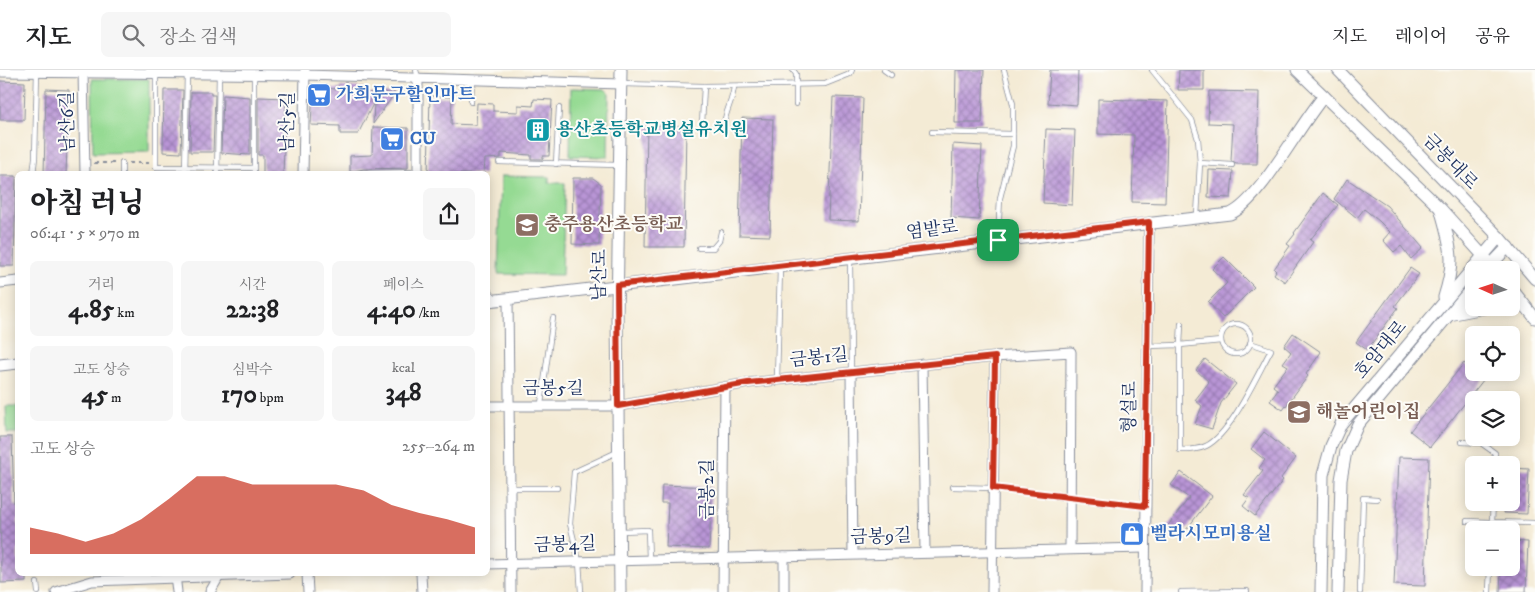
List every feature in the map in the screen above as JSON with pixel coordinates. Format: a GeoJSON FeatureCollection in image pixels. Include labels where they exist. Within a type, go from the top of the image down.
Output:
{"type":"FeatureCollection","features":[{"type":"Feature","properties":{"kind":"street","name":"남산로"},"geometry":{"type":"LineString","coordinates":[[620,592],[617,285],[621,70]]}},
{"type":"Feature","properties":{"kind":"street"},"geometry":{"type":"LineString","coordinates":[[1297,70],[1441,209],[1486,261]]}},
{"type":"Feature","properties":{"kind":"street","name":"금봉대로"},"geometry":{"type":"LineString","coordinates":[[1338,70],[1508,246],[1535,279]]}},
{"type":"Feature","properties":{"kind":"street","name":"남산6길"},"geometry":{"type":"LineString","coordinates":[[83,71],[85,171]]}},
{"type":"Feature","properties":{"kind":"street"},"geometry":{"type":"LineString","coordinates":[[0,72],[417,74],[472,79],[621,84]]}},
{"type":"Feature","properties":{"kind":"street","name":"남산5길"},"geometry":{"type":"LineString","coordinates":[[303,171],[305,72]]}},
{"type":"Feature","properties":{"kind":"street"},"geometry":{"type":"LineString","coordinates":[[417,74],[418,171]]}},
{"type":"Feature","properties":{"kind":"street","name":"염밭로"},"geometry":{"type":"LineString","coordinates":[[497,300],[1230,214],[1238,210],[1253,197],[1309,113],[1324,96]]}},
{"type":"Feature","properties":{"kind":"street"},"geometry":{"type":"LineString","coordinates":[[1441,209],[1453,254],[1452,273],[1441,306]]}},
{"type":"Feature","properties":{"kind":"street","name":"형설로"},"geometry":{"type":"LineString","coordinates":[[1145,592],[1149,222]]}},
{"type":"Feature","properties":{"kind":"street","name":"호암대로"},"geometry":{"type":"LineString","coordinates":[[1321,592],[1324,476],[1331,446],[1341,424],[1499,237]]}},
{"type":"Feature","properties":{"kind":"street"},"geometry":{"type":"LineString","coordinates":[[1496,261],[1508,246]]}},
{"type":"Feature","properties":{"kind":"street"},"geometry":{"type":"LineString","coordinates":[[0,283],[15,281]]}},
{"type":"Feature","properties":{"kind":"street","name":"호암대로"},"geometry":{"type":"LineString","coordinates":[[1339,591],[1341,480],[1346,451],[1358,424],[1465,296]]}},
{"type":"Feature","properties":{"kind":"street"},"geometry":{"type":"LineString","coordinates":[[1520,299],[1532,314]]}},
{"type":"Feature","properties":{"kind":"street","name":"금봉4길"},"geometry":{"type":"LineString","coordinates":[[497,300],[511,405],[512,592]]}},
{"type":"Feature","properties":{"kind":"street"},"geometry":{"type":"LineString","coordinates":[[1520,309],[1532,314]]}},
{"type":"Feature","properties":{"kind":"street"},"geometry":{"type":"LineString","coordinates":[[1449,315],[1465,312]]}},
{"type":"Feature","properties":{"kind":"street","name":"금봉1길"},"geometry":{"type":"LineString","coordinates":[[618,406],[777,379],[995,357],[1070,352],[1072,499],[1070,549]]}},
{"type":"Feature","properties":{"kind":"street"},"geometry":{"type":"LineString","coordinates":[[992,592],[995,357]]}},
{"type":"Feature","properties":{"kind":"street"},"geometry":{"type":"LineString","coordinates":[[0,365],[15,363]]}},
{"type":"Feature","properties":{"kind":"street"},"geometry":{"type":"LineString","coordinates":[[922,364],[926,552]]}},
{"type":"Feature","properties":{"kind":"street"},"geometry":{"type":"LineString","coordinates":[[851,372],[852,554]]}},
{"type":"Feature","properties":{"kind":"street","name":"금봉2길"},"geometry":{"type":"LineString","coordinates":[[723,592],[725,387]]}},
{"type":"Feature","properties":{"kind":"street","name":"금봉5길"},"geometry":{"type":"LineString","coordinates":[[490,406],[541,404],[618,406]]}},
{"type":"Feature","properties":{"kind":"street","name":"금봉9길"},"geometry":{"type":"LineString","coordinates":[[620,559],[724,559],[992,550],[1144,548]]}},
{"type":"Feature","properties":{"kind":"street"},"geometry":{"type":"LineString","coordinates":[[784,557],[784,592]]}},
{"type":"Feature","properties":{"kind":"street","name":"금봉4길"},"geometry":{"type":"LineString","coordinates":[[490,564],[620,559]]}},
{"type":"Feature","properties":{"kind":"street"},"geometry":{"type":"LineString","coordinates":[[56,592],[92,578],[176,576],[218,578],[254,576]]}},
{"type":"Feature","properties":{"kind":"street"},"geometry":{"type":"LineString","coordinates":[[176,576],[177,592]]}},
{"type":"Feature","properties":{"kind":"street"},"geometry":{"type":"LineString","coordinates":[[307,576],[308,592]]}},
{"type":"Feature","properties":{"kind":"street"},"geometry":{"type":"LineString","coordinates":[[421,576],[422,592]]}},
{"type":"Feature","properties":{"kind":"street"},"geometry":{"type":"LineString","coordinates":[[210,592],[218,578]]}},
{"type":"Feature","properties":{"kind":"lane"},"geometry":{"type":"LineString","coordinates":[[793,70],[796,74],[796,104]]}},
{"type":"Feature","properties":{"kind":"lane"},"geometry":{"type":"LineString","coordinates":[[621,84],[704,86],[796,85],[831,82],[850,74],[852,70]]}},
{"type":"Feature","properties":{"kind":"lane"},"geometry":{"type":"LineString","coordinates":[[884,70],[891,75]]}},
{"type":"Feature","properties":{"kind":"lane"},"geometry":{"type":"LineString","coordinates":[[998,240],[1000,198],[1013,146],[1013,104],[1004,70]]}},
{"type":"Feature","properties":{"kind":"lane"},"geometry":{"type":"LineString","coordinates":[[1152,70],[1192,120],[1198,139],[1200,163],[1197,218]]}},
{"type":"Feature","properties":{"kind":"lane"},"geometry":{"type":"LineString","coordinates":[[33,171],[35,158],[36,71]]}},
{"type":"Feature","properties":{"kind":"lane"},"geometry":{"type":"LineString","coordinates":[[150,72],[156,171]]}},
{"type":"Feature","properties":{"kind":"lane"},"geometry":{"type":"LineString","coordinates":[[185,168],[187,73]]}},
{"type":"Feature","properties":{"kind":"lane"},"geometry":{"type":"LineString","coordinates":[[217,168],[219,74]]}},
{"type":"Feature","properties":{"kind":"lane"},"geometry":{"type":"LineString","coordinates":[[156,167],[254,171],[254,74]]}},
{"type":"Feature","properties":{"kind":"lane"},"geometry":{"type":"LineString","coordinates":[[471,102],[472,79]]}},
{"type":"Feature","properties":{"kind":"lane"},"geometry":{"type":"LineString","coordinates":[[702,124],[704,86]]}},
{"type":"Feature","properties":{"kind":"lane"},"geometry":{"type":"LineString","coordinates":[[724,124],[726,114],[733,101],[734,86]]}},
{"type":"Feature","properties":{"kind":"lane"},"geometry":{"type":"LineString","coordinates":[[556,164],[559,108]]}},
{"type":"Feature","properties":{"kind":"lane"},"geometry":{"type":"LineString","coordinates":[[932,132],[1013,134]]}},
{"type":"Feature","properties":{"kind":"lane"},"geometry":{"type":"LineString","coordinates":[[499,162],[620,165]]}},
{"type":"Feature","properties":{"kind":"lane"},"geometry":{"type":"LineString","coordinates":[[122,163],[122,171]]}},
{"type":"Feature","properties":{"kind":"lane"},"geometry":{"type":"LineString","coordinates":[[1200,163],[1232,165]]}},
{"type":"Feature","properties":{"kind":"lane"},"geometry":{"type":"LineString","coordinates":[[699,248],[713,248],[719,242],[721,232]]}},
{"type":"Feature","properties":{"kind":"lane"},"geometry":{"type":"LineString","coordinates":[[850,258],[851,372]]}},
{"type":"Feature","properties":{"kind":"lane"},"geometry":{"type":"LineString","coordinates":[[777,379],[780,266]]}},
{"type":"Feature","properties":{"kind":"lane"},"geometry":{"type":"LineString","coordinates":[[541,404],[553,318]]}},
{"type":"Feature","properties":{"kind":"lane"},"geometry":{"type":"LineString","coordinates":[[1181,324],[1180,450],[1196,450],[1207,446],[1221,435],[1244,402],[1271,350],[1250,342]]}},
{"type":"Feature","properties":{"kind":"lane"},"geometry":{"type":"LineString","coordinates":[[1234,324],[1247,329],[1250,342],[1245,350],[1235,353],[1226,350],[1221,341],[1223,332],[1234,324]]}},
{"type":"Feature","properties":{"kind":"lane"},"geometry":{"type":"LineString","coordinates":[[1147,346],[1221,341]]}},
{"type":"Feature","properties":{"kind":"lane"},"geometry":{"type":"LineString","coordinates":[[1462,442],[1481,443],[1494,453],[1494,456]]}},
{"type":"Feature","properties":{"kind":"lane"},"geometry":{"type":"LineString","coordinates":[[580,592],[579,561],[570,524],[574,472],[619,451]]}},
{"type":"Feature","properties":{"kind":"lane"},"geometry":{"type":"LineString","coordinates":[[953,487],[993,488],[1072,499],[1145,506]]}},
{"type":"Feature","properties":{"kind":"lane"},"geometry":{"type":"LineString","coordinates":[[511,488],[557,488]]}},
{"type":"Feature","properties":{"kind":"lane"},"geometry":{"type":"LineString","coordinates":[[1360,592],[1364,498],[1376,499]]}},
{"type":"Feature","properties":{"kind":"lane"},"geometry":{"type":"LineString","coordinates":[[1520,523],[1535,524],[1535,519]]}},
{"type":"Feature","properties":{"kind":"lane"},"geometry":{"type":"LineString","coordinates":[[619,531],[648,530],[649,559]]}},
{"type":"Feature","properties":{"kind":"lane"},"geometry":{"type":"LineString","coordinates":[[1489,592],[1490,576]]}},
{"type":"Feature","properties":{"kind":"lane"},"geometry":{"type":"LineString","coordinates":[[38,583],[38,592]]}},
{"type":"Feature","properties":{"kind":"lane"},"geometry":{"type":"LineString","coordinates":[[1181,592],[1247,591]]}},
{"type":"Feature","properties":{"kind":"green space"},"geometry":{"type":"Polygon","coordinates":[[[92,79],[149,79],[149,152],[93,153],[92,79]]]}},
{"type":"Feature","properties":{"kind":"green space"},"geometry":{"type":"Polygon","coordinates":[[[571,88],[605,89],[609,93],[608,157],[570,156],[571,88]]]}},
{"type":"Feature","properties":{"kind":"green space"},"geometry":{"type":"Polygon","coordinates":[[[501,176],[549,177],[549,183],[565,183],[562,275],[498,274],[501,176]]]}},
{"type":"Feature","properties":{"kind":"green space"},"geometry":{"type":"Polygon","coordinates":[[[6,406],[15,406],[15,433],[7,433],[6,406]]]}},
{"type":"Feature","properties":{"kind":"building"},"geometry":{"type":"Polygon","coordinates":[[[956,70],[984,70],[982,123],[955,123],[956,70]]]}},
{"type":"Feature","properties":{"kind":"building"},"geometry":{"type":"Polygon","coordinates":[[[1050,70],[1078,70],[1077,105],[1048,103],[1050,70]]]}},
{"type":"Feature","properties":{"kind":"building"},"geometry":{"type":"Polygon","coordinates":[[[1179,70],[1204,70],[1204,90],[1178,90],[1179,70]]]}},
{"type":"Feature","properties":{"kind":"building"},"geometry":{"type":"Polygon","coordinates":[[[0,81],[25,82],[24,120],[0,120],[0,81]]]}},
{"type":"Feature","properties":{"kind":"building"},"geometry":{"type":"Polygon","coordinates":[[[341,87],[366,88],[367,93],[395,93],[373,124],[374,102],[358,134],[340,134],[340,126],[311,125],[313,88],[341,89],[341,87]]]}},
{"type":"Feature","properties":{"kind":"building"},"geometry":{"type":"Polygon","coordinates":[[[46,89],[69,90],[66,171],[44,171],[46,89]]]}},
{"type":"Feature","properties":{"kind":"building"},"geometry":{"type":"Polygon","coordinates":[[[164,90],[183,90],[181,153],[163,152],[164,90]]]}},
{"type":"Feature","properties":{"kind":"building"},"geometry":{"type":"Polygon","coordinates":[[[1209,91],[1259,92],[1257,164],[1236,164],[1231,161],[1233,124],[1208,123],[1209,91]]]}},
{"type":"Feature","properties":{"kind":"building"},"geometry":{"type":"Polygon","coordinates":[[[191,92],[211,92],[211,95],[215,95],[213,152],[190,152],[191,92]]]}},
{"type":"Feature","properties":{"kind":"building"},"geometry":{"type":"Polygon","coordinates":[[[223,95],[250,97],[250,155],[221,153],[223,95]]]}},
{"type":"Feature","properties":{"kind":"building"},"geometry":{"type":"Polygon","coordinates":[[[430,96],[452,97],[451,124],[476,125],[477,103],[493,104],[493,111],[518,112],[518,105],[533,106],[534,99],[552,100],[549,156],[543,156],[543,159],[531,159],[531,155],[501,153],[501,158],[485,159],[484,171],[428,171],[430,96]]]}},
{"type":"Feature","properties":{"kind":"building"},"geometry":{"type":"Polygon","coordinates":[[[258,97],[286,98],[283,171],[263,171],[263,155],[258,155],[258,97]]]}},
{"type":"Feature","properties":{"kind":"building"},"geometry":{"type":"Polygon","coordinates":[[[833,97],[863,98],[859,221],[828,220],[833,97]]]}},
{"type":"Feature","properties":{"kind":"building"},"geometry":{"type":"Polygon","coordinates":[[[1098,99],[1168,101],[1165,203],[1132,202],[1134,135],[1098,134],[1098,99]]]}},
{"type":"Feature","properties":{"kind":"building"},"geometry":{"type":"Polygon","coordinates":[[[742,118],[773,119],[770,236],[739,235],[742,118]]]}},
{"type":"Feature","properties":{"kind":"building"},"geometry":{"type":"Polygon","coordinates":[[[647,125],[686,126],[684,247],[645,247],[647,125]]]}},
{"type":"Feature","properties":{"kind":"building"},"geometry":{"type":"Polygon","coordinates":[[[373,127],[408,128],[408,168],[350,171],[350,156],[372,155],[373,127]]]}},
{"type":"Feature","properties":{"kind":"building"},"geometry":{"type":"Polygon","coordinates":[[[1046,129],[1075,130],[1072,205],[1043,203],[1046,129]]]}},
{"type":"Feature","properties":{"kind":"building"},"geometry":{"type":"Polygon","coordinates":[[[953,144],[982,146],[979,220],[951,218],[953,144]]]}},
{"type":"Feature","properties":{"kind":"building"},"geometry":{"type":"Polygon","coordinates":[[[1209,170],[1233,171],[1231,198],[1208,197],[1209,170]]]}},
{"type":"Feature","properties":{"kind":"building"},"geometry":{"type":"Polygon","coordinates":[[[0,176],[15,176],[14,266],[0,266],[0,176]]]}},
{"type":"Feature","properties":{"kind":"building"},"geometry":{"type":"Polygon","coordinates":[[[573,178],[593,178],[601,184],[599,245],[572,244],[573,178]]]}},
{"type":"Feature","properties":{"kind":"building"},"geometry":{"type":"Polygon","coordinates":[[[1347,179],[1387,206],[1423,248],[1411,259],[1401,246],[1394,252],[1383,240],[1390,232],[1379,221],[1364,209],[1357,218],[1334,199],[1347,179]]]}},
{"type":"Feature","properties":{"kind":"building"},"geometry":{"type":"Polygon","coordinates":[[[1323,193],[1338,205],[1310,240],[1313,242],[1285,282],[1274,274],[1276,271],[1274,269],[1290,246],[1287,244],[1294,233],[1323,193]]]}},
{"type":"Feature","properties":{"kind":"building"},"geometry":{"type":"Polygon","coordinates":[[[1224,257],[1254,287],[1223,318],[1208,302],[1227,283],[1212,269],[1224,257]]]}},
{"type":"Feature","properties":{"kind":"building"},"geometry":{"type":"Polygon","coordinates":[[[1410,268],[1419,274],[1395,306],[1398,308],[1367,350],[1356,342],[1410,268]]]}},
{"type":"Feature","properties":{"kind":"building"},"geometry":{"type":"Polygon","coordinates":[[[1293,333],[1321,352],[1306,374],[1308,376],[1283,410],[1270,401],[1278,390],[1273,386],[1288,366],[1283,363],[1291,352],[1284,346],[1293,333]]]}},
{"type":"Feature","properties":{"kind":"building"},"geometry":{"type":"Polygon","coordinates":[[[1205,359],[1236,384],[1221,403],[1212,429],[1195,424],[1202,406],[1195,400],[1209,382],[1196,370],[1205,359]]]}},
{"type":"Feature","properties":{"kind":"building"},"geometry":{"type":"Polygon","coordinates":[[[1464,363],[1465,381],[1482,381],[1474,391],[1465,391],[1465,403],[1430,447],[1410,431],[1464,363]]]}},
{"type":"Feature","properties":{"kind":"building"},"geometry":{"type":"Polygon","coordinates":[[[1264,432],[1296,458],[1281,478],[1283,480],[1255,516],[1243,506],[1249,498],[1244,495],[1263,471],[1259,468],[1265,460],[1251,449],[1264,432]]]}},
{"type":"Feature","properties":{"kind":"building"},"geometry":{"type":"Polygon","coordinates":[[[0,437],[12,437],[15,506],[15,576],[26,576],[26,582],[1,583],[0,437]]]}},
{"type":"Feature","properties":{"kind":"building"},"geometry":{"type":"Polygon","coordinates":[[[1399,457],[1429,458],[1425,586],[1394,585],[1399,457]]]}},
{"type":"Feature","properties":{"kind":"building"},"geometry":{"type":"Polygon","coordinates":[[[1520,468],[1529,469],[1527,514],[1504,513],[1504,511],[1520,511],[1520,468]]]}},
{"type":"Feature","properties":{"kind":"building"},"geometry":{"type":"Polygon","coordinates":[[[1181,472],[1212,496],[1180,538],[1166,528],[1189,498],[1171,485],[1181,472]]]}},
{"type":"Feature","properties":{"kind":"building"},"geometry":{"type":"Polygon","coordinates":[[[662,485],[712,487],[709,549],[666,547],[668,503],[661,503],[662,485]]]}},
{"type":"Feature","properties":{"kind":"building"},"geometry":{"type":"Polygon","coordinates":[[[1520,542],[1528,542],[1526,592],[1500,592],[1501,576],[1520,576],[1520,542]]]}},
{"type":"Feature","properties":{"kind":"place","name":"가희문구할인마트"},"geometry":{"type":"Point","coordinates":[319,95]}},
{"type":"Feature","properties":{"kind":"place","name":"용산초등학교병설유치원"},"geometry":{"type":"Point","coordinates":[538,130]}},
{"type":"Feature","properties":{"kind":"place","name":"CU"},"geometry":{"type":"Point","coordinates":[392,139]}},
{"type":"Feature","properties":{"kind":"place","name":"충주용산초등학교"},"geometry":{"type":"Point","coordinates":[527,225]}},
{"type":"Feature","properties":{"kind":"place","name":"해놀어린이집"},"geometry":{"type":"Point","coordinates":[1299,412]}},
{"type":"Feature","properties":{"kind":"place","name":"벨라시모미용실"},"geometry":{"type":"Point","coordinates":[1132,534]}},
{"type":"Feature","properties":{"kind":"route"},"geometry":{"type":"LineString","coordinates":[[1149,222],[1145,506],[1072,499],[993,488],[995,357],[777,379],[618,406],[617,285],[998,240],[1149,222]]}}]}
